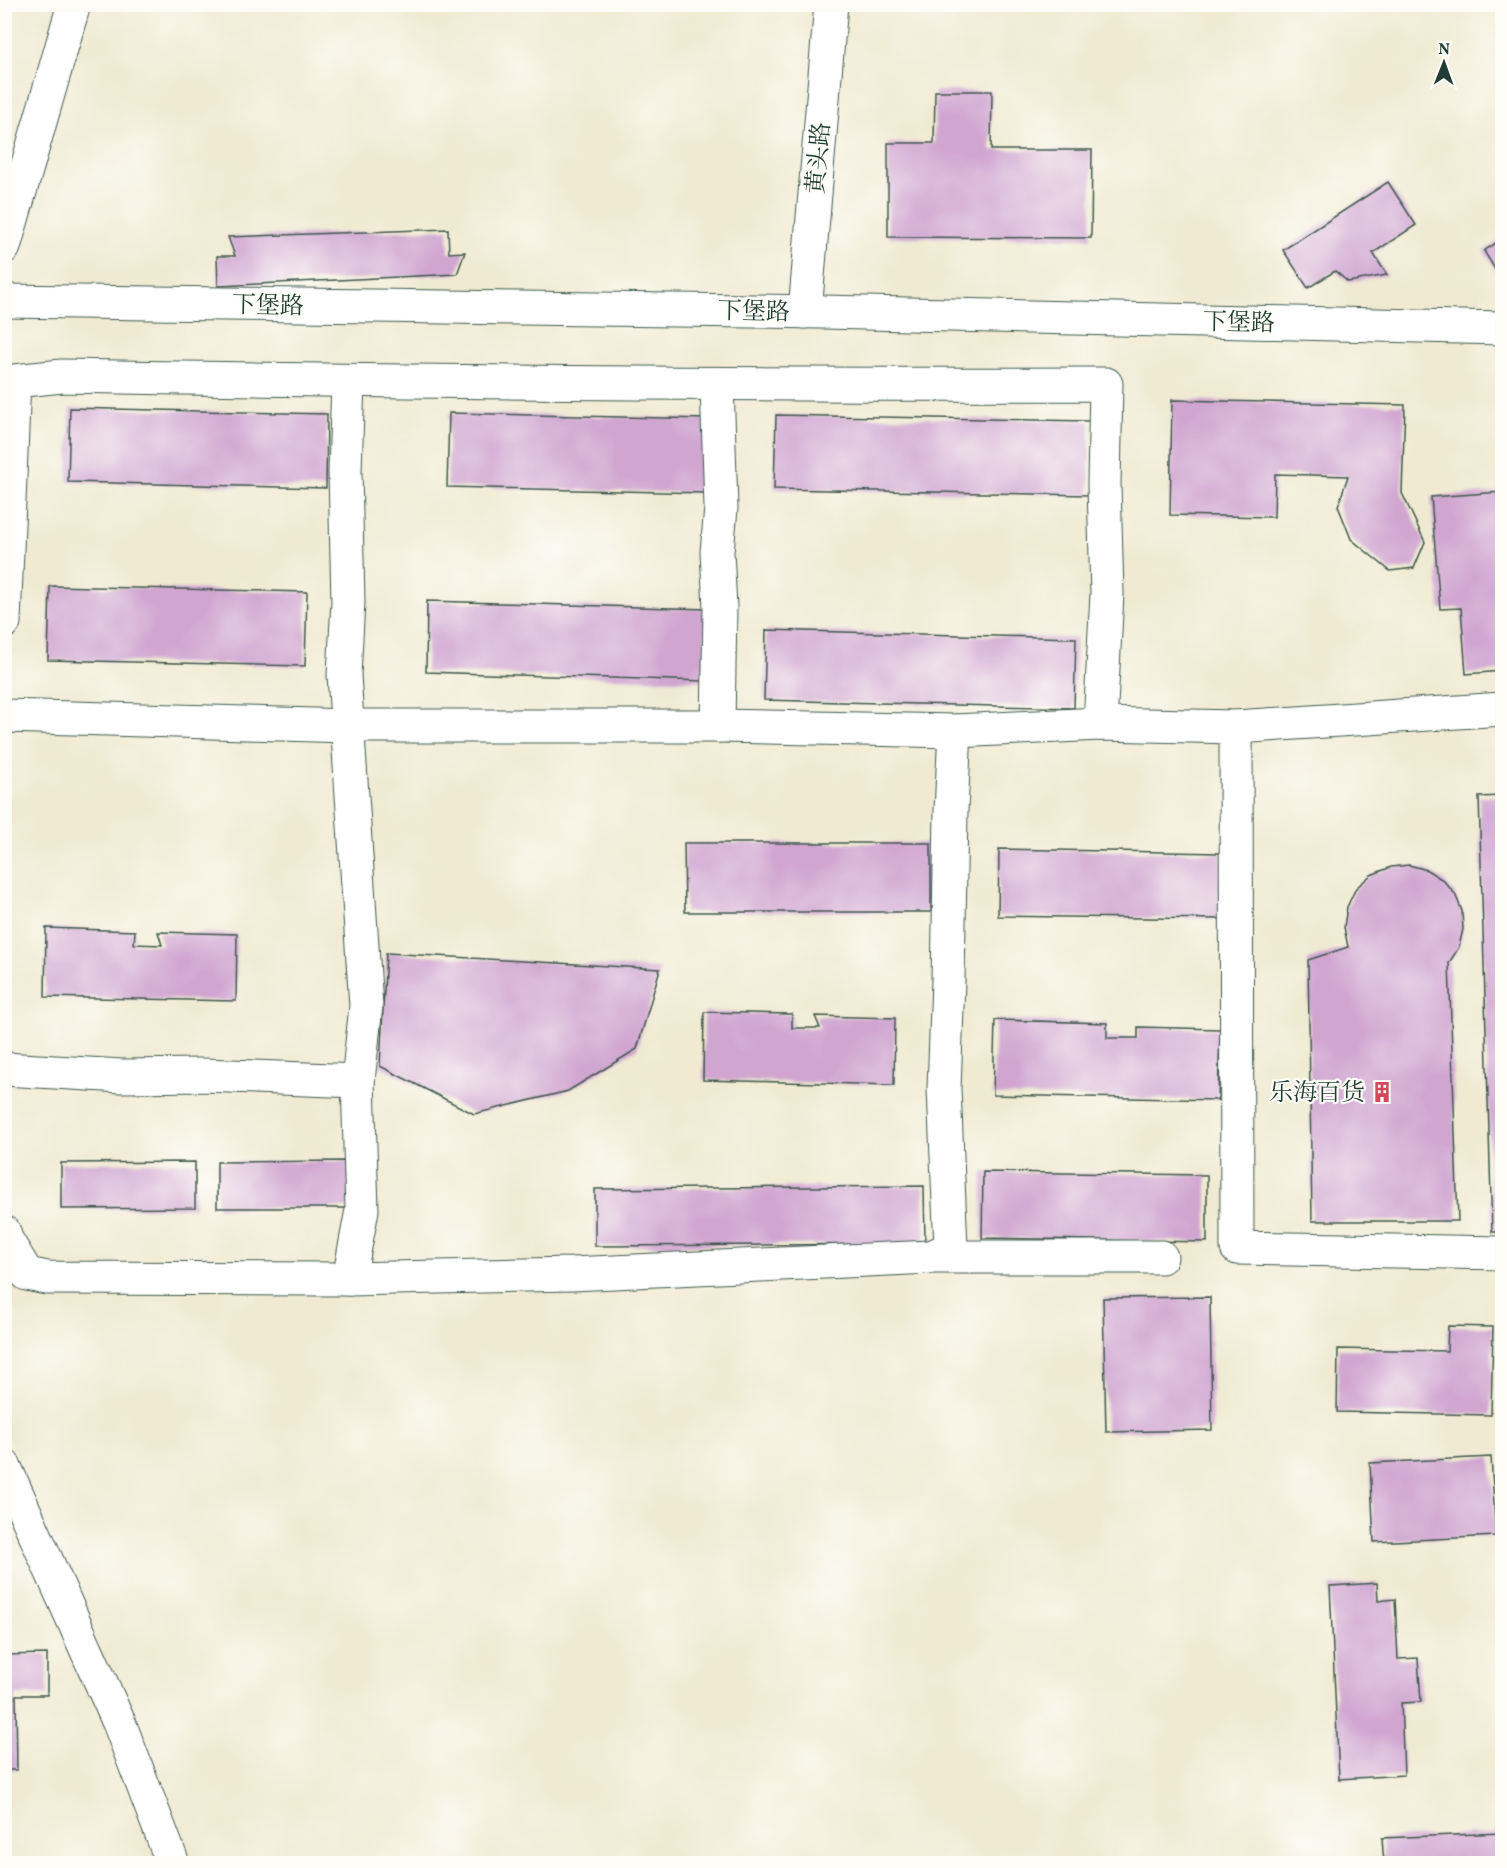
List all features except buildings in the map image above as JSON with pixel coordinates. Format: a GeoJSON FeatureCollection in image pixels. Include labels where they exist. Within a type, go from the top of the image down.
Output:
{"type":"FeatureCollection","features":[{"type":"Feature","properties":{"kind":"street"},"geometry":{"type":"LineString","coordinates":[[4,247],[74,4]]}},
{"type":"Feature","properties":{"kind":"street","name":"黄头路"},"geometry":{"type":"LineString","coordinates":[[805,312],[831,4]]}},
{"type":"Feature","properties":{"kind":"street","name":"下堡路"},"geometry":{"type":"LineString","coordinates":[[4,302],[805,312],[1503,328]]}},
{"type":"Feature","properties":{"kind":"street"},"geometry":{"type":"LineString","coordinates":[[4,622],[14,381],[62,376],[717,384],[1106,384],[1104,485],[1107,594],[1100,724]]}},
{"type":"Feature","properties":{"kind":"street"},"geometry":{"type":"LineString","coordinates":[[348,381],[345,471],[348,602],[344,675],[366,1006],[358,1081],[362,1210],[349,1279]]}},
{"type":"Feature","properties":{"kind":"street"},"geometry":{"type":"LineString","coordinates":[[717,384],[722,508],[717,552],[720,607],[718,726]]}},
{"type":"Feature","properties":{"kind":"street"},"geometry":{"type":"LineString","coordinates":[[4,716],[348,726],[718,726],[956,730],[1100,724],[1236,727],[1503,709]]}},
{"type":"Feature","properties":{"kind":"street"},"geometry":{"type":"LineString","coordinates":[[1236,727],[1237,1248],[1503,1253]]}},
{"type":"Feature","properties":{"kind":"street"},"geometry":{"type":"LineString","coordinates":[[931,1257],[951,1248],[944,1089],[951,811],[956,730]]}},
{"type":"Feature","properties":{"kind":"street"},"geometry":{"type":"LineString","coordinates":[[4,1069],[122,1076],[203,1075],[358,1081]]}},
{"type":"Feature","properties":{"kind":"street"},"geometry":{"type":"LineString","coordinates":[[4,1232],[27,1274],[47,1278],[349,1279],[572,1274],[931,1257],[1161,1257]]}},
{"type":"Feature","properties":{"kind":"street"},"geometry":{"type":"LineString","coordinates":[[4,1465],[120,1725],[173,1863]]}},
{"type":"Feature","properties":{"kind":"place","name":"乐海百货"},"geometry":{"type":"Point","coordinates":[1382,1092]}}]}
